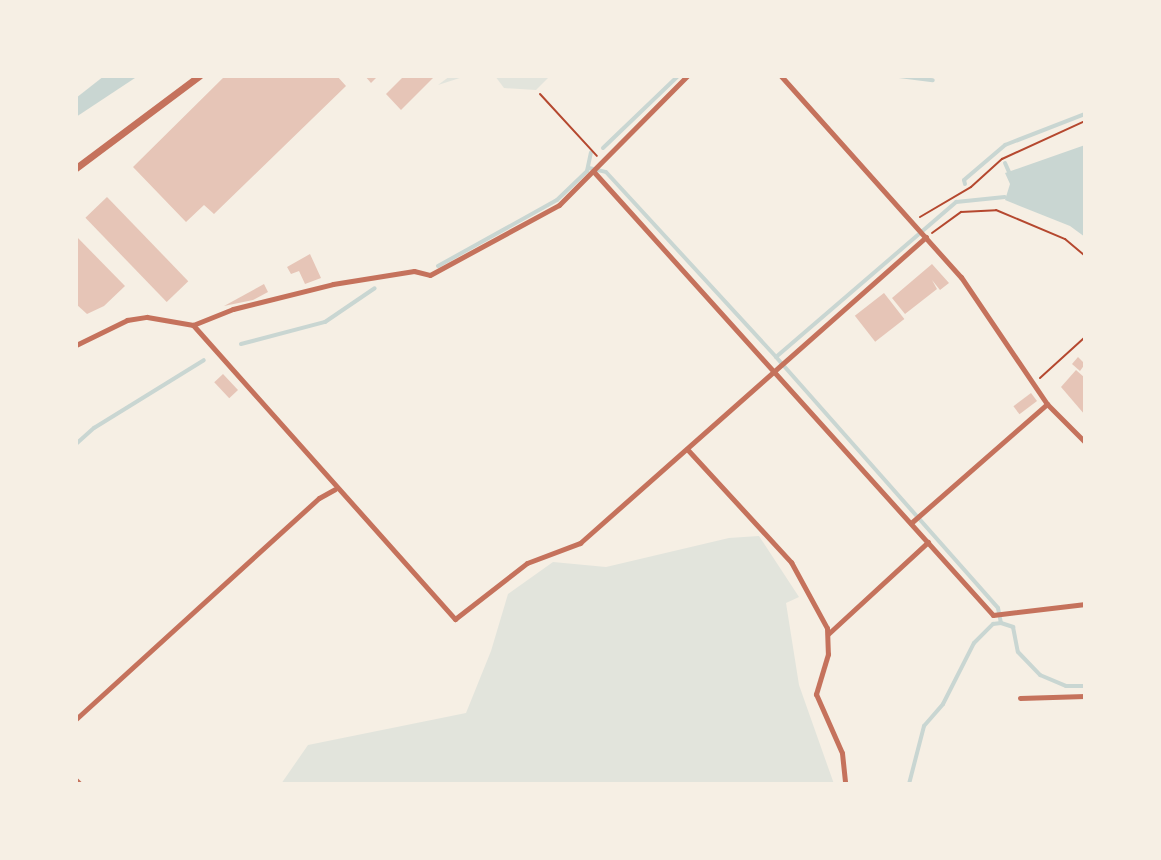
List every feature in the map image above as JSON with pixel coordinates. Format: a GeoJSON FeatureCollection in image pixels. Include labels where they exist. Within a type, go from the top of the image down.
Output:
{"type":"FeatureCollection","features":[{"type":"Feature","properties":{"kind":"street"},"geometry":{"type":"LineString","coordinates":[[76,168],[199,76]]}},
{"type":"Feature","properties":{"kind":"street"},"geometry":{"type":"LineString","coordinates":[[76,345],[127,320],[147,317],[193,325],[233,309],[333,284],[414,271],[430,275],[559,205],[597,169],[687,76]]}},
{"type":"Feature","properties":{"kind":"street"},"geometry":{"type":"LineString","coordinates":[[781,76],[961,277],[1047,404],[1085,442]]}},
{"type":"Feature","properties":{"kind":"street"},"geometry":{"type":"LineString","coordinates":[[597,169],[993,615],[1085,604]]}},
{"type":"Feature","properties":{"kind":"street"},"geometry":{"type":"LineString","coordinates":[[193,325],[336,489],[455,619],[526,563],[580,543],[776,372],[926,237]]}},
{"type":"Feature","properties":{"kind":"street"},"geometry":{"type":"LineString","coordinates":[[911,523],[1047,404]]}},
{"type":"Feature","properties":{"kind":"street"},"geometry":{"type":"LineString","coordinates":[[687,449],[791,562],[828,634],[828,654],[816,694],[842,753],[845,784]]}},
{"type":"Feature","properties":{"kind":"street"},"geometry":{"type":"LineString","coordinates":[[76,718],[318,498],[336,489]]}},
{"type":"Feature","properties":{"kind":"street"},"geometry":{"type":"LineString","coordinates":[[828,634],[928,542]]}},
{"type":"Feature","properties":{"kind":"street"},"geometry":{"type":"LineString","coordinates":[[1020,698],[1085,696]]}},
{"type":"Feature","properties":{"kind":"street"},"geometry":{"type":"LineString","coordinates":[[76,780],[80,784]]}},
{"type":"Feature","properties":{"kind":"path"},"geometry":{"type":"LineString","coordinates":[[540,94],[592,147],[597,169]]}},
{"type":"Feature","properties":{"kind":"path"},"geometry":{"type":"LineString","coordinates":[[913,222],[940,202],[971,187],[1002,159],[1085,122]]}},
{"type":"Feature","properties":{"kind":"path"},"geometry":{"type":"LineString","coordinates":[[926,237],[961,212],[996,210],[1065,239],[1085,256]]}},
{"type":"Feature","properties":{"kind":"path"},"geometry":{"type":"LineString","coordinates":[[1034,384],[1085,337]]}},
{"type":"Feature","properties":{"kind":"shaded area"},"geometry":{"type":"Polygon","coordinates":[[[104,76],[138,76],[76,117],[76,98],[104,76]]]}},
{"type":"Feature","properties":{"kind":"shaded area"},"geometry":{"type":"Polygon","coordinates":[[[450,76],[466,76],[438,85],[450,76]]]}},
{"type":"Feature","properties":{"kind":"shaded area"},"geometry":{"type":"Polygon","coordinates":[[[495,76],[550,76],[536,90],[504,88],[495,76]]]}},
{"type":"Feature","properties":{"kind":"shaded area"},"geometry":{"type":"Polygon","coordinates":[[[1085,145],[1085,237],[1070,226],[1005,200],[1010,184],[1005,173],[1085,145]]]}},
{"type":"Feature","properties":{"kind":"shaded area"},"geometry":{"type":"Polygon","coordinates":[[[759,536],[799,597],[786,603],[799,685],[834,784],[281,784],[308,745],[466,713],[491,651],[508,594],[553,562],[606,567],[729,538],[759,536]]]}},
{"type":"Feature","properties":{"kind":"building"},"geometry":{"type":"Polygon","coordinates":[[[225,76],[337,76],[346,86],[214,214],[204,205],[186,222],[133,167],[225,76]]]}},
{"type":"Feature","properties":{"kind":"building"},"geometry":{"type":"Polygon","coordinates":[[[365,76],[378,76],[371,83],[365,76]]]}},
{"type":"Feature","properties":{"kind":"building"},"geometry":{"type":"Polygon","coordinates":[[[404,76],[435,76],[401,110],[386,94],[404,76]]]}},
{"type":"Feature","properties":{"kind":"building"},"geometry":{"type":"Polygon","coordinates":[[[107,197],[188,281],[167,302],[85,218],[107,197]]]}},
{"type":"Feature","properties":{"kind":"building"},"geometry":{"type":"Polygon","coordinates":[[[76,236],[125,286],[104,306],[87,314],[76,304],[76,236]]]}},
{"type":"Feature","properties":{"kind":"building"},"geometry":{"type":"Polygon","coordinates":[[[310,254],[321,278],[305,284],[299,271],[291,274],[287,267],[310,254]]]}},
{"type":"Feature","properties":{"kind":"building"},"geometry":{"type":"Polygon","coordinates":[[[932,264],[949,283],[940,290],[932,280],[937,289],[905,314],[892,298],[932,264]]]}},
{"type":"Feature","properties":{"kind":"building"},"geometry":{"type":"Polygon","coordinates":[[[264,284],[268,292],[253,300],[224,306],[264,284]]]}},
{"type":"Feature","properties":{"kind":"building"},"geometry":{"type":"Polygon","coordinates":[[[884,293],[904,319],[875,342],[855,316],[884,293]]]}},
{"type":"Feature","properties":{"kind":"building"},"geometry":{"type":"Polygon","coordinates":[[[1078,357],[1085,364],[1080,371],[1072,364],[1078,357]]]}},
{"type":"Feature","properties":{"kind":"building"},"geometry":{"type":"Polygon","coordinates":[[[1076,370],[1085,378],[1085,415],[1061,387],[1076,370]]]}},
{"type":"Feature","properties":{"kind":"building"},"geometry":{"type":"Polygon","coordinates":[[[223,374],[238,390],[229,398],[214,382],[223,374]]]}},
{"type":"Feature","properties":{"kind":"building"},"geometry":{"type":"Polygon","coordinates":[[[1031,393],[1037,401],[1019,414],[1013,406],[1031,393]]]}},
{"type":"Feature","properties":{"kind":"waterway"},"geometry":{"type":"LineString","coordinates":[[603,148],[678,76]]}},
{"type":"Feature","properties":{"kind":"waterway"},"geometry":{"type":"LineString","coordinates":[[899,76],[933,80]]}},
{"type":"Feature","properties":{"kind":"waterway"},"geometry":{"type":"LineString","coordinates":[[965,184],[964,180],[1005,145],[1085,114]]}},
{"type":"Feature","properties":{"kind":"waterway"},"geometry":{"type":"LineString","coordinates":[[438,266],[557,200],[587,171],[591,152]]}},
{"type":"Feature","properties":{"kind":"waterway"},"geometry":{"type":"LineString","coordinates":[[1005,163],[1009,172]]}},
{"type":"Feature","properties":{"kind":"waterway"},"geometry":{"type":"LineString","coordinates":[[589,168],[606,172],[776,357],[956,202],[1005,197]]}},
{"type":"Feature","properties":{"kind":"waterway"},"geometry":{"type":"LineString","coordinates":[[241,344],[325,322],[375,288]]}},
{"type":"Feature","properties":{"kind":"waterway"},"geometry":{"type":"LineString","coordinates":[[776,357],[998,608],[1001,623],[1013,627],[1018,652],[1040,675],[1066,686],[1085,686]]}},
{"type":"Feature","properties":{"kind":"waterway"},"geometry":{"type":"LineString","coordinates":[[76,444],[94,428],[204,360]]}},
{"type":"Feature","properties":{"kind":"waterway"},"geometry":{"type":"LineString","coordinates":[[909,784],[924,726],[943,704],[974,643],[993,624],[1001,623]]}}]}
